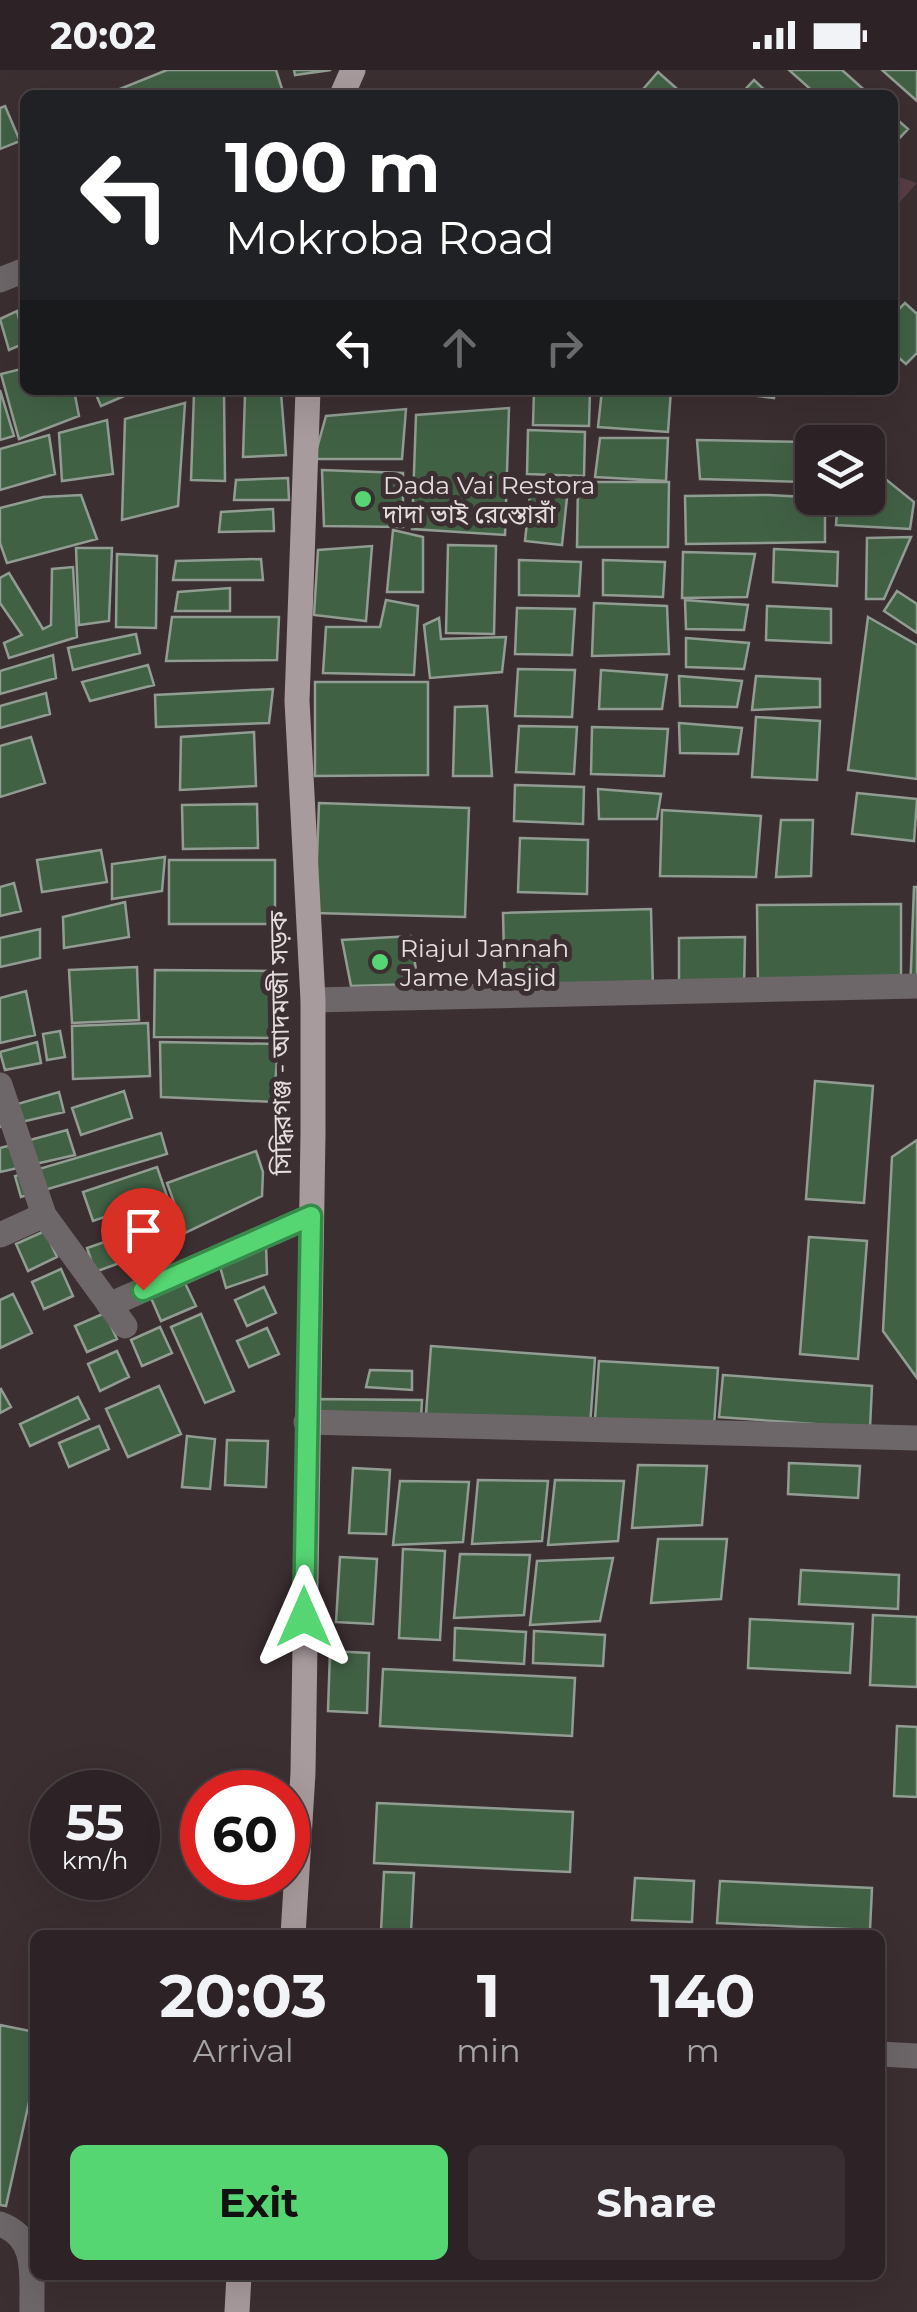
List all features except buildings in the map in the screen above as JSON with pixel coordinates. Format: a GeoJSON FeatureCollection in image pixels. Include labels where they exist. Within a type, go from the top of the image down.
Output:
{"type":"FeatureCollection","features":[{"type":"Feature","properties":{"kind":"main road","name":"সিদ্ধিরগঞ্জ - আদমজী সড়ক"},"geometry":{"type":"LineString","coordinates":[[293,1930],[303,1772],[314,1000],[297,701],[308,395]]}},
{"type":"Feature","properties":{"kind":"main road"},"geometry":{"type":"LineString","coordinates":[[236,2312],[239,2280]]}},
{"type":"Feature","properties":{"kind":"street"},"geometry":{"type":"LineString","coordinates":[[314,1000],[917,986]]}},
{"type":"Feature","properties":{"kind":"street"},"geometry":{"type":"LineString","coordinates":[[0,1085],[44,1215],[125,1326]]}},
{"type":"Feature","properties":{"kind":"street"},"geometry":{"type":"LineString","coordinates":[[0,1235],[44,1215]]}},
{"type":"Feature","properties":{"kind":"street"},"geometry":{"type":"LineString","coordinates":[[109,1305],[311,1216]]}},
{"type":"Feature","properties":{"kind":"street"},"geometry":{"type":"LineString","coordinates":[[306,1422],[917,1438]]}},
{"type":"Feature","properties":{"kind":"street"},"geometry":{"type":"LineString","coordinates":[[885,2054],[917,2056]]}},
{"type":"Feature","properties":{"kind":"street"},"geometry":{"type":"LineString","coordinates":[[0,2224],[18,2230],[30,2248]]}},
{"type":"Feature","properties":{"kind":"street"},"geometry":{"type":"LineString","coordinates":[[31,2280],[32,2312]]}},
{"type":"Feature","properties":{"kind":"shaded area"},"geometry":{"type":"Polygon","coordinates":[[[898,177],[917,183],[898,204],[898,177]]]}},
{"type":"Feature","properties":{"kind":"place","name":"Dada Vai Restora দাদা ভাই রেস্তোরাঁ"},"geometry":{"type":"Point","coordinates":[363,499]}},
{"type":"Feature","properties":{"kind":"place","name":"Riajul Jannah Jame Masjid"},"geometry":{"type":"Point","coordinates":[380,962]}},
{"type":"Feature","properties":{"kind":"route"},"geometry":{"type":"LineString","coordinates":[[143,1290],[311,1216],[304,1617]]}}]}
